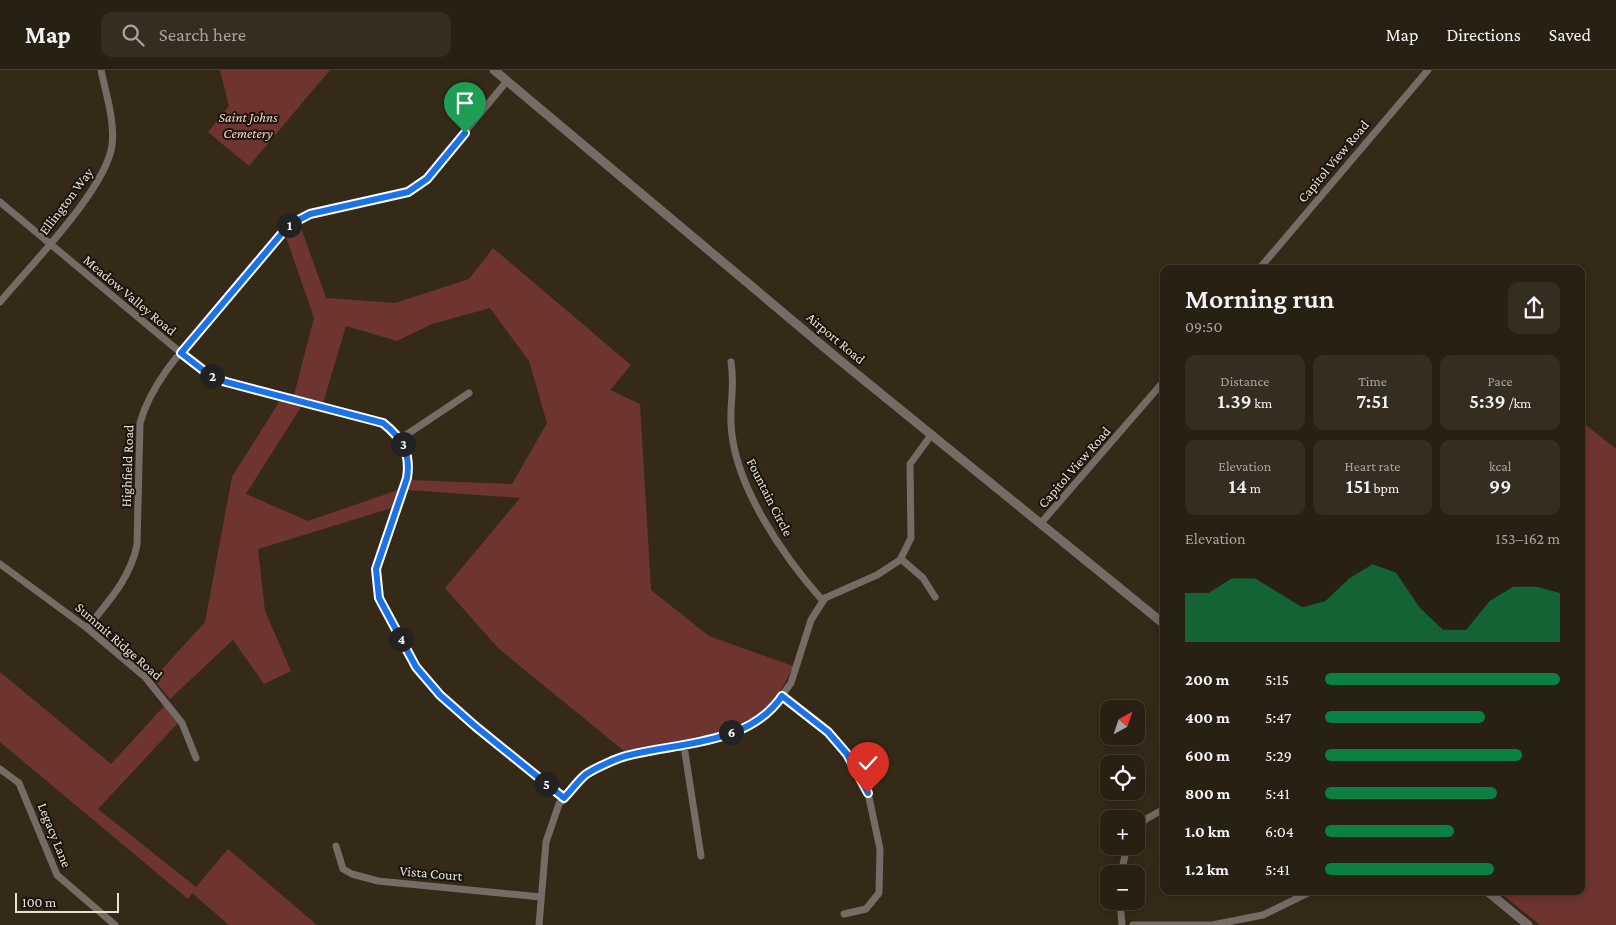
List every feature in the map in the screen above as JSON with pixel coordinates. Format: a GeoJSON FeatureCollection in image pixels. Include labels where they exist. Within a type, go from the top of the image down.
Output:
{"type":"FeatureCollection","features":[{"type":"Feature","properties":{"kind":"street","name":"Ellington Way"},"geometry":{"type":"LineString","coordinates":[[0,302],[92,191],[108,163],[112,131],[102,70]]}},
{"type":"Feature","properties":{"kind":"street","name":"Airport Road"},"geometry":{"type":"LineString","coordinates":[[494,70],[837,358],[1160,621]]}},
{"type":"Feature","properties":{"kind":"street","name":"Capitol View Road"},"geometry":{"type":"LineString","coordinates":[[1262,265],[1428,70]]}},
{"type":"Feature","properties":{"kind":"street","name":"Highfield Road"},"geometry":{"type":"LineString","coordinates":[[87,628],[121,585],[134,559],[137,544],[140,423],[144,407],[154,388],[181,353],[289,225],[310,214],[408,192],[420,186],[507,81]]}},
{"type":"Feature","properties":{"kind":"street","name":"Meadow Valley Road"},"geometry":{"type":"LineString","coordinates":[[0,202],[212,377],[383,423],[400,439],[410,463],[407,478],[376,569],[379,598],[416,667],[440,695],[564,798]]}},
{"type":"Feature","properties":{"kind":"street","name":"Fountain Circle"},"geometry":{"type":"LineString","coordinates":[[732,362],[735,381],[730,422],[737,464],[759,509],[787,556],[823,601]]}},
{"type":"Feature","properties":{"kind":"street","name":"Capitol View Road"},"geometry":{"type":"LineString","coordinates":[[1041,523],[1160,386]]}},
{"type":"Feature","properties":{"kind":"street"},"geometry":{"type":"LineString","coordinates":[[400,439],[469,393]]}},
{"type":"Feature","properties":{"kind":"street"},"geometry":{"type":"LineString","coordinates":[[539,925],[546,842],[559,804],[586,775],[628,755],[697,744],[749,726],[772,709],[791,683],[811,620],[823,601],[830,594],[878,575],[901,559],[911,538],[910,464],[932,434]]}},
{"type":"Feature","properties":{"kind":"street"},"geometry":{"type":"LineString","coordinates":[[901,559],[923,578],[935,596]]}},
{"type":"Feature","properties":{"kind":"street","name":"Summit Ridge Road"},"geometry":{"type":"LineString","coordinates":[[0,564],[87,628],[156,688],[182,723],[196,758]]}},
{"type":"Feature","properties":{"kind":"street"},"geometry":{"type":"LineString","coordinates":[[782,696],[828,732],[847,754],[868,793],[880,849],[879,893],[866,909],[844,914]]}},
{"type":"Feature","properties":{"kind":"street"},"geometry":{"type":"LineString","coordinates":[[684,746],[701,856]]}},
{"type":"Feature","properties":{"kind":"street","name":"Legacy Lane"},"geometry":{"type":"LineString","coordinates":[[0,769],[19,783],[57,875],[115,925]]}},
{"type":"Feature","properties":{"kind":"street"},"geometry":{"type":"LineString","coordinates":[[1145,820],[1160,811]]}},
{"type":"Feature","properties":{"kind":"street","name":"Vista Court"},"geometry":{"type":"LineString","coordinates":[[336,846],[344,869],[352,874],[378,880],[541,897]]}},
{"type":"Feature","properties":{"kind":"street"},"geometry":{"type":"LineString","coordinates":[[1133,925],[1210,925],[1263,915],[1304,895]]}},
{"type":"Feature","properties":{"kind":"street"},"geometry":{"type":"LineString","coordinates":[[1492,895],[1528,925]]}},
{"type":"Feature","properties":{"kind":"street"},"geometry":{"type":"LineString","coordinates":[[1121,910],[1122,925]]}},
{"type":"Feature","properties":{"kind":"green space","name":"Saint Johns Cemetery"},"geometry":{"type":"Polygon","coordinates":[[[220,70],[330,70],[249,166],[208,132],[229,106],[220,70]]]}},
{"type":"Feature","properties":{"kind":"green space"},"geometry":{"type":"Polygon","coordinates":[[[299,222],[326,298],[395,303],[469,279],[493,248],[631,365],[610,390],[640,404],[651,590],[709,636],[793,666],[780,690],[764,709],[745,722],[723,732],[700,739],[624,751],[498,648],[445,588],[520,498],[408,490],[412,480],[512,484],[547,423],[529,361],[490,308],[432,324],[397,341],[346,326],[323,403],[306,399],[246,494],[308,521],[401,489],[395,507],[258,549],[265,611],[291,671],[264,684],[233,640],[170,699],[153,679],[205,622],[232,477],[281,399],[291,402],[294,395],[314,318],[285,234],[299,222]]]}},
{"type":"Feature","properties":{"kind":"green space"},"geometry":{"type":"Polygon","coordinates":[[[1585,424],[1616,449],[1616,925],[1540,925],[1503,895],[1585,895],[1585,424]]]}},
{"type":"Feature","properties":{"kind":"green space"},"geometry":{"type":"Polygon","coordinates":[[[0,672],[111,764],[165,705],[178,723],[98,809],[196,887],[228,849],[317,925],[229,925],[192,893],[188,899],[0,742],[0,672]]]}},
{"type":"Feature","properties":{"kind":"route"},"geometry":{"type":"LineString","coordinates":[[465,133],[420,186],[408,192],[310,214],[299,218],[289,225],[181,353],[212,377],[383,423],[396,434],[404,445],[410,463],[407,478],[376,569],[379,598],[416,667],[440,695],[564,798],[586,775],[628,755],[697,744],[749,726],[772,709],[782,696],[828,732],[847,754],[868,793]]}}]}
